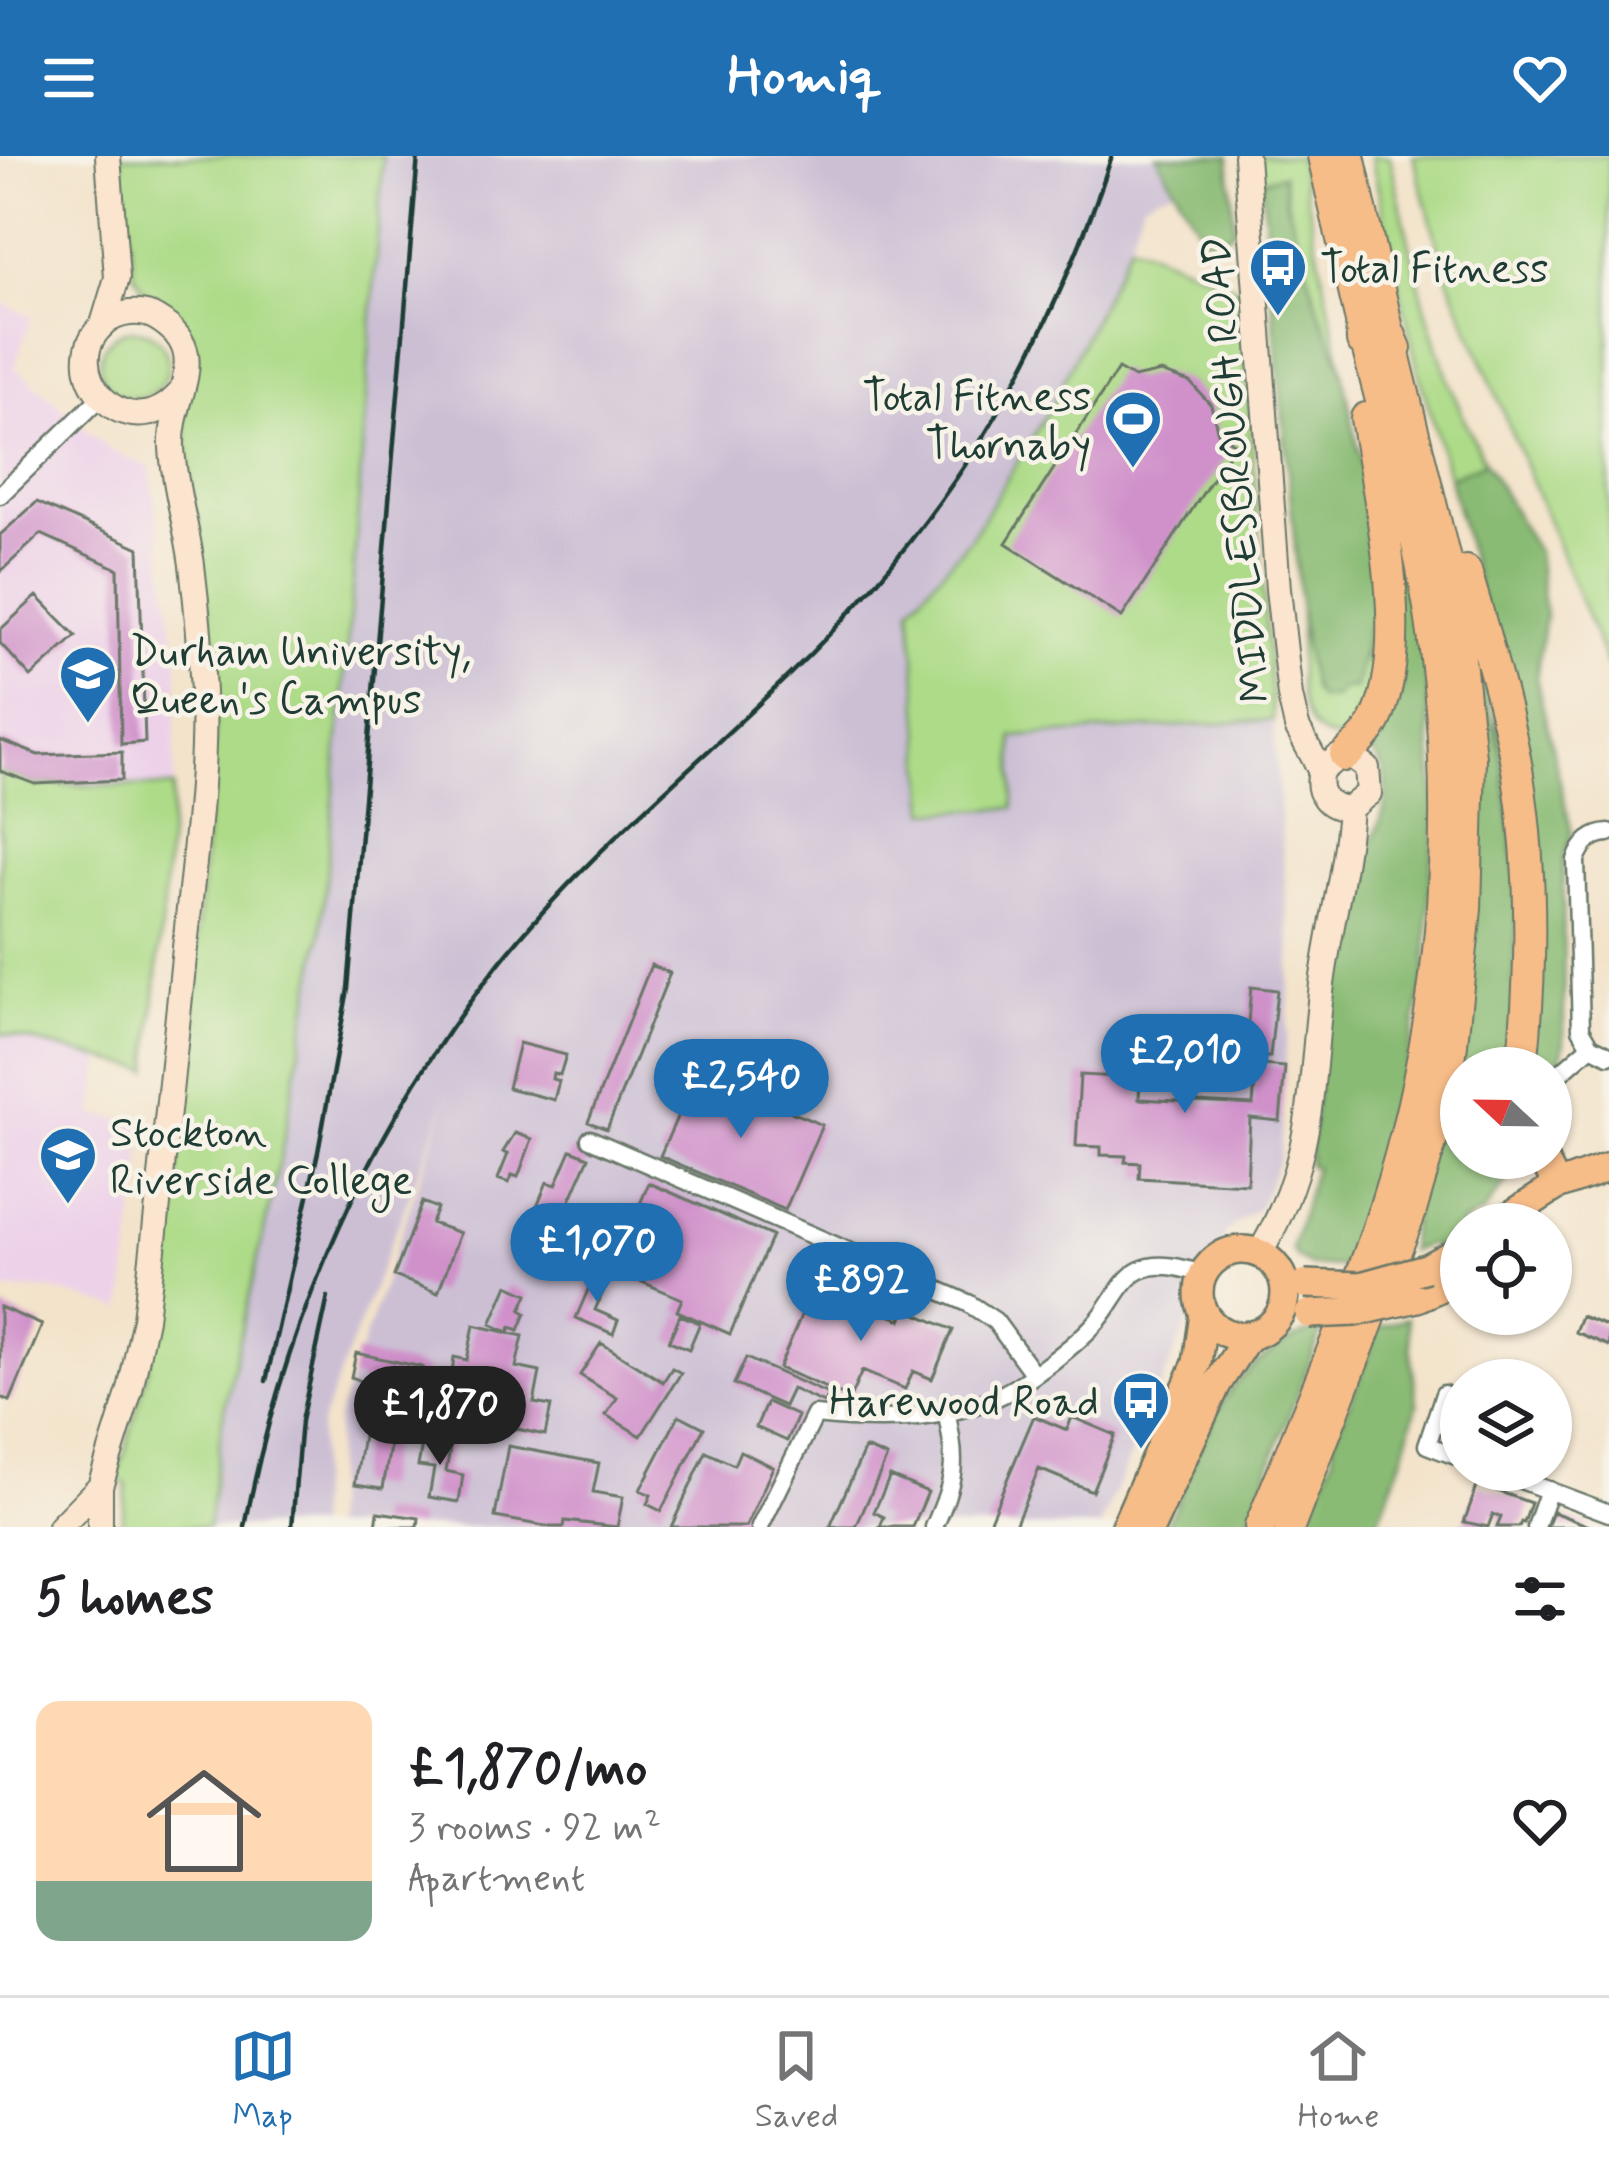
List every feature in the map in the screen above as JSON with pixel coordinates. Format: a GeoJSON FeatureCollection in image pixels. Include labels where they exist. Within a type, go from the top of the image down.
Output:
{"type":"FeatureCollection","features":[{"type":"Feature","properties":{"kind":"highway"},"geometry":{"type":"LineString","coordinates":[[1288,1527],[1410,1214],[1451,1053],[1465,932],[1470,757],[1453,592],[1323,156]]}},
{"type":"Feature","properties":{"kind":"highway"},"geometry":{"type":"LineString","coordinates":[[1260,1527],[1385,1207],[1425,1050],[1442,898],[1443,727],[1435,645],[1374,326],[1349,156]]}},
{"type":"Feature","properties":{"kind":"highway"},"geometry":{"type":"LineString","coordinates":[[1333,764],[1367,736],[1379,713],[1390,661],[1390,575],[1365,410],[1374,326]]}},
{"type":"Feature","properties":{"kind":"highway"},"geometry":{"type":"LineString","coordinates":[[1374,326],[1419,401],[1494,670],[1518,776],[1530,912],[1523,1047]]}},
{"type":"Feature","properties":{"kind":"main road"},"geometry":{"type":"LineString","coordinates":[[1530,1203],[1557,1186],[1609,1167]]}},
{"type":"Feature","properties":{"kind":"main road"},"geometry":{"type":"LineString","coordinates":[[1554,1179],[1557,1186]]}},
{"type":"Feature","properties":{"kind":"main road"},"geometry":{"type":"LineString","coordinates":[[1545,1203],[1557,1186]]}},
{"type":"Feature","properties":{"kind":"main road"},"geometry":{"type":"LineString","coordinates":[[1125,1527],[1197,1363],[1204,1314],[1199,1287],[1203,1274],[1221,1255],[1247,1250],[1305,1285],[1361,1286],[1440,1261]]}},
{"type":"Feature","properties":{"kind":"main road"},"geometry":{"type":"LineString","coordinates":[[1269,1262],[1285,1296],[1275,1321]]}},
{"type":"Feature","properties":{"kind":"main road"},"geometry":{"type":"LineString","coordinates":[[1151,1527],[1216,1384],[1249,1335],[1275,1321],[1356,1312],[1418,1298],[1440,1288]]}},
{"type":"Feature","properties":{"kind":"main road"},"geometry":{"type":"LineString","coordinates":[[1204,1314],[1222,1332],[1249,1335]]}},
{"type":"Feature","properties":{"kind":"street"},"geometry":{"type":"LineString","coordinates":[[108,156],[117,278],[103,324],[87,354],[88,371],[100,398],[118,410],[154,412],[180,393]]}},
{"type":"Feature","properties":{"kind":"street","name":"MIDDLESBROUGH ROAD"},"geometry":{"type":"LineString","coordinates":[[1246,156],[1276,575],[1290,696],[1297,727],[1333,764],[1366,768],[1371,784],[1365,800],[1350,808],[1334,807],[1322,796],[1318,781],[1333,764]]}},
{"type":"Feature","properties":{"kind":"street"},"geometry":{"type":"LineString","coordinates":[[100,1527],[100,1486],[130,1390],[145,1319],[197,826],[203,696],[192,565],[171,445],[188,370],[183,343],[117,278]]}},
{"type":"Feature","properties":{"kind":"street"},"geometry":{"type":"LineString","coordinates":[[103,324],[128,312],[148,313]]}},
{"type":"Feature","properties":{"kind":"street"},"geometry":{"type":"LineString","coordinates":[[0,495],[100,398]]}},
{"type":"Feature","properties":{"kind":"street"},"geometry":{"type":"LineString","coordinates":[[136,414],[171,445]]}},
{"type":"Feature","properties":{"kind":"street","name":"MIDDLESBROUGH ROAD"},"geometry":{"type":"LineString","coordinates":[[1269,1262],[1304,1150],[1322,984],[1350,808]]}},
{"type":"Feature","properties":{"kind":"street"},"geometry":{"type":"LineString","coordinates":[[1609,833],[1592,838],[1581,847],[1576,860],[1581,1030],[1591,1046],[1609,1055]]}},
{"type":"Feature","properties":{"kind":"street"},"geometry":{"type":"LineString","coordinates":[[1572,1063],[1591,1046]]}},
{"type":"Feature","properties":{"kind":"street"},"geometry":{"type":"LineString","coordinates":[[590,1139],[968,1303],[995,1321],[1033,1372]]}},
{"type":"Feature","properties":{"kind":"street"},"geometry":{"type":"LineString","coordinates":[[760,1527],[815,1415],[910,1420],[999,1396],[1097,1322],[1135,1271],[1154,1265],[1203,1274]]}},
{"type":"Feature","properties":{"kind":"street"},"geometry":{"type":"LineString","coordinates":[[1440,1406],[1427,1445],[1440,1450]]}},
{"type":"Feature","properties":{"kind":"street"},"geometry":{"type":"LineString","coordinates":[[934,1527],[955,1468],[946,1412]]}},
{"type":"Feature","properties":{"kind":"street"},"geometry":{"type":"LineString","coordinates":[[60,1527],[100,1486]]}},
{"type":"Feature","properties":{"kind":"street"},"geometry":{"type":"LineString","coordinates":[[1536,1527],[1549,1491]]}},
{"type":"Feature","properties":{"kind":"street"},"geometry":{"type":"LineString","coordinates":[[1552,1491],[1609,1513]]}},
{"type":"Feature","properties":{"kind":"shaded area"},"geometry":{"type":"Polygon","coordinates":[[[383,156],[1157,156],[1174,188],[1143,201],[1130,243],[1053,403],[971,538],[911,607],[1012,737],[1273,720],[1291,959],[1280,1156],[1259,1207],[1227,1231],[1100,1527],[330,1527],[337,1419],[451,1088],[320,1425],[315,1527],[208,1527],[224,1409],[281,1155],[321,934],[353,580],[383,156]]]}},
{"type":"Feature","properties":{"kind":"shaded area","name":"Durham University, Queen's Campus"},"geometry":{"type":"Polygon","coordinates":[[[0,302],[31,317],[15,367],[108,449],[150,467],[178,664],[172,822],[149,1070],[101,1059],[94,1115],[145,1122],[123,1309],[50,1289],[0,1290],[0,302]]]}},
{"type":"Feature","properties":{"kind":"green space"},"geometry":{"type":"Polygon","coordinates":[[[120,156],[383,156],[353,580],[321,934],[281,1155],[224,1409],[208,1527],[121,1527],[127,1484],[117,1479],[150,1364],[177,1183],[214,732],[212,635],[183,419],[196,350],[189,331],[143,289],[134,273],[120,156]]]}},
{"type":"Feature","properties":{"kind":"green space"},"geometry":{"type":"Polygon","coordinates":[[[1157,156],[1229,156],[1234,229],[1220,241],[1203,237],[1157,156]]]}},
{"type":"Feature","properties":{"kind":"green space"},"geometry":{"type":"Polygon","coordinates":[[[1259,156],[1298,156],[1342,368],[1299,249],[1283,175],[1261,181],[1259,156]]]}},
{"type":"Feature","properties":{"kind":"green space"},"geometry":{"type":"Polygon","coordinates":[[[1371,156],[1390,156],[1439,351],[1485,462],[1449,477],[1418,371],[1371,156]]]}},
{"type":"Feature","properties":{"kind":"green space"},"geometry":{"type":"Polygon","coordinates":[[[1413,156],[1609,156],[1609,670],[1444,268],[1413,156]]]}},
{"type":"Feature","properties":{"kind":"green space"},"geometry":{"type":"Polygon","coordinates":[[[1283,174],[1286,201],[1342,368],[1371,518],[1379,629],[1368,627],[1356,688],[1341,689],[1335,698],[1319,699],[1312,689],[1304,644],[1261,181],[1283,174]]]}},
{"type":"Feature","properties":{"kind":"green space","name":"Total Fitness Thornaby"},"geometry":{"type":"Polygon","coordinates":[[[1130,243],[1240,289],[1273,720],[1013,737],[1014,808],[927,812],[911,607],[971,538],[1053,403],[1130,243]]]}},
{"type":"Feature","properties":{"kind":"green space"},"geometry":{"type":"Polygon","coordinates":[[[134,330],[158,340],[168,364],[158,388],[134,398],[110,388],[100,364],[110,340],[134,330]]]}},
{"type":"Feature","properties":{"kind":"green space"},"geometry":{"type":"Polygon","coordinates":[[[1485,462],[1537,552],[1545,616],[1536,678],[1572,834],[1563,860],[1563,1047],[1531,1047],[1534,1019],[1482,603],[1449,478],[1485,462]]]}},
{"type":"Feature","properties":{"kind":"green space"},"geometry":{"type":"Polygon","coordinates":[[[1399,524],[1424,645],[1435,807],[1425,975],[1387,1157],[1349,1267],[1311,1266],[1292,1249],[1315,1167],[1308,1165],[1340,937],[1351,889],[1386,797],[1384,771],[1368,749],[1399,524]]]}},
{"type":"Feature","properties":{"kind":"green space"},"geometry":{"type":"Polygon","coordinates":[[[1301,614],[1304,644],[1341,689],[1365,657],[1368,626],[1379,629],[1367,712],[1343,739],[1325,736],[1304,711],[1299,671],[1301,614]]]}},
{"type":"Feature","properties":{"kind":"green space"},"geometry":{"type":"Polygon","coordinates":[[[1473,645],[1501,753],[1518,880],[1512,1047],[1440,1047],[1440,1179],[1508,1179],[1490,1203],[1440,1203],[1440,1243],[1409,1251],[1473,645]]]}},
{"type":"Feature","properties":{"kind":"green space"},"geometry":{"type":"Polygon","coordinates":[[[0,771],[35,784],[173,787],[149,1070],[0,1033],[0,771]]]}},
{"type":"Feature","properties":{"kind":"green space"},"geometry":{"type":"Polygon","coordinates":[[[1407,1318],[1417,1404],[1376,1527],[1306,1527],[1333,1457],[1333,1443],[1380,1327],[1407,1318]]]}},
{"type":"Feature","properties":{"kind":"green space"},"geometry":{"type":"Polygon","coordinates":[[[1322,1330],[1246,1527],[1165,1527],[1230,1391],[1272,1352],[1322,1330]]]}},
{"type":"Feature","properties":{"kind":"building"},"geometry":{"type":"Polygon","coordinates":[[[1118,369],[1134,378],[1161,372],[1190,382],[1211,405],[1218,433],[1235,444],[1122,617],[1006,543],[1118,369]]]}},
{"type":"Feature","properties":{"kind":"building"},"geometry":{"type":"Polygon","coordinates":[[[37,502],[139,548],[145,742],[121,744],[118,569],[41,534],[0,572],[0,535],[37,502]]]}},
{"type":"Feature","properties":{"kind":"building"},"geometry":{"type":"Polygon","coordinates":[[[37,596],[76,636],[31,677],[0,643],[0,630],[37,596]]]}},
{"type":"Feature","properties":{"kind":"building"},"geometry":{"type":"Polygon","coordinates":[[[0,740],[38,755],[122,752],[122,780],[35,784],[0,771],[0,740]]]}},
{"type":"Feature","properties":{"kind":"building"},"geometry":{"type":"Polygon","coordinates":[[[651,965],[670,973],[607,1129],[588,1122],[651,965]]]}},
{"type":"Feature","properties":{"kind":"building"},"geometry":{"type":"Polygon","coordinates":[[[1251,987],[1277,990],[1270,1057],[1261,1057],[1260,1065],[1285,1067],[1280,1121],[1250,1118],[1247,1184],[1139,1178],[1140,1163],[1125,1162],[1126,1156],[1101,1155],[1101,1147],[1076,1146],[1080,1075],[1140,1078],[1139,1099],[1253,1105],[1256,1070],[1244,1069],[1251,987]]]}},
{"type":"Feature","properties":{"kind":"building"},"geometry":{"type":"Polygon","coordinates":[[[519,1043],[566,1055],[560,1075],[553,1073],[552,1079],[559,1081],[554,1100],[508,1088],[519,1043]]]}},
{"type":"Feature","properties":{"kind":"building"},"geometry":{"type":"Polygon","coordinates":[[[697,1072],[822,1125],[785,1210],[660,1156],[697,1072]]]}},
{"type":"Feature","properties":{"kind":"building"},"geometry":{"type":"Polygon","coordinates":[[[515,1133],[532,1139],[518,1177],[512,1175],[509,1183],[498,1179],[508,1154],[503,1152],[515,1133]]]}},
{"type":"Feature","properties":{"kind":"building"},"geometry":{"type":"Polygon","coordinates":[[[571,1150],[589,1157],[550,1246],[533,1238],[537,1228],[529,1225],[547,1182],[556,1185],[571,1150]]]}},
{"type":"Feature","properties":{"kind":"building"},"geometry":{"type":"Polygon","coordinates":[[[649,1183],[772,1236],[730,1334],[677,1311],[682,1299],[612,1269],[649,1183]]]}},
{"type":"Feature","properties":{"kind":"building"},"geometry":{"type":"Polygon","coordinates":[[[422,1202],[437,1208],[431,1223],[460,1233],[438,1293],[394,1276],[422,1202]]]}},
{"type":"Feature","properties":{"kind":"building"},"geometry":{"type":"Polygon","coordinates":[[[596,1271],[610,1276],[595,1310],[618,1320],[613,1334],[576,1318],[596,1271]]]}},
{"type":"Feature","properties":{"kind":"building"},"geometry":{"type":"Polygon","coordinates":[[[815,1283],[901,1320],[905,1309],[953,1330],[932,1379],[913,1371],[905,1389],[862,1371],[850,1398],[779,1368],[815,1283]]]}},
{"type":"Feature","properties":{"kind":"building"},"geometry":{"type":"Polygon","coordinates":[[[508,1285],[528,1294],[519,1330],[511,1327],[509,1332],[491,1324],[508,1285]]]}},
{"type":"Feature","properties":{"kind":"building"},"geometry":{"type":"Polygon","coordinates":[[[0,1307],[42,1325],[10,1401],[0,1397],[0,1307]]]}},
{"type":"Feature","properties":{"kind":"building"},"geometry":{"type":"Polygon","coordinates":[[[680,1315],[700,1323],[689,1349],[669,1341],[680,1315]]]}},
{"type":"Feature","properties":{"kind":"building"},"geometry":{"type":"Polygon","coordinates":[[[1581,1316],[1609,1327],[1609,1346],[1575,1332],[1581,1316]]]}},
{"type":"Feature","properties":{"kind":"building"},"geometry":{"type":"Polygon","coordinates":[[[474,1325],[523,1336],[516,1367],[540,1372],[534,1403],[551,1406],[545,1435],[376,1399],[378,1388],[351,1377],[356,1353],[422,1367],[430,1376],[446,1379],[443,1386],[450,1389],[454,1357],[467,1360],[474,1325]]]}},
{"type":"Feature","properties":{"kind":"building"},"geometry":{"type":"Polygon","coordinates":[[[601,1343],[663,1382],[672,1368],[681,1373],[641,1436],[606,1415],[617,1398],[580,1375],[601,1343]]]}},
{"type":"Feature","properties":{"kind":"building"},"geometry":{"type":"Polygon","coordinates":[[[746,1358],[828,1394],[824,1403],[792,1389],[784,1406],[734,1384],[746,1358]]]}},
{"type":"Feature","properties":{"kind":"building"},"geometry":{"type":"Polygon","coordinates":[[[767,1402],[798,1416],[787,1441],[756,1427],[767,1402]]]}},
{"type":"Feature","properties":{"kind":"building"},"geometry":{"type":"Polygon","coordinates":[[[679,1415],[704,1428],[661,1511],[647,1504],[651,1495],[640,1490],[679,1415]]]}},
{"type":"Feature","properties":{"kind":"building"},"geometry":{"type":"Polygon","coordinates":[[[1034,1416],[1067,1430],[1072,1417],[1115,1435],[1092,1491],[1039,1469],[1014,1527],[987,1527],[1034,1416]]]}},
{"type":"Feature","properties":{"kind":"building"},"geometry":{"type":"Polygon","coordinates":[[[366,1418],[394,1423],[383,1488],[355,1484],[366,1418]]]}},
{"type":"Feature","properties":{"kind":"building"},"geometry":{"type":"Polygon","coordinates":[[[424,1434],[452,1439],[446,1471],[463,1475],[459,1502],[429,1497],[434,1468],[418,1466],[424,1434]]]}},
{"type":"Feature","properties":{"kind":"building"},"geometry":{"type":"Polygon","coordinates":[[[508,1446],[599,1463],[593,1492],[623,1497],[617,1527],[565,1521],[564,1527],[550,1527],[495,1517],[508,1446]]]}},
{"type":"Feature","properties":{"kind":"building"},"geometry":{"type":"Polygon","coordinates":[[[865,1448],[887,1457],[856,1527],[830,1527],[865,1448]]]}},
{"type":"Feature","properties":{"kind":"building"},"geometry":{"type":"Polygon","coordinates":[[[740,1451],[773,1467],[746,1527],[671,1527],[706,1452],[734,1465],[740,1451]]]}},
{"type":"Feature","properties":{"kind":"building"},"geometry":{"type":"Polygon","coordinates":[[[890,1476],[928,1492],[913,1527],[880,1527],[884,1517],[874,1512],[890,1476]]]}},
{"type":"Feature","properties":{"kind":"building"},"geometry":{"type":"Polygon","coordinates":[[[1475,1491],[1498,1491],[1531,1503],[1519,1527],[1497,1527],[1501,1517],[1493,1514],[1488,1527],[1464,1522],[1475,1491]]]}},
{"type":"Feature","properties":{"kind":"building"},"geometry":{"type":"Polygon","coordinates":[[[378,1512],[419,1518],[418,1527],[376,1527],[378,1512]]]}},
{"type":"Feature","properties":{"kind":"building"},"geometry":{"type":"Polygon","coordinates":[[[1553,1512],[1592,1527],[1547,1527],[1553,1512]]]}},
{"type":"Feature","properties":{"kind":"railway"},"geometry":{"type":"LineString","coordinates":[[266,1381],[318,1152],[348,989],[418,156]]}},
{"type":"Feature","properties":{"kind":"railway"},"geometry":{"type":"LineString","coordinates":[[245,1527],[283,1375],[309,1301],[338,1229],[411,1090],[453,1025],[533,923],[846,617],[943,498],[984,436],[1055,303],[1112,156]]}},
{"type":"Feature","properties":{"kind":"railway"},"geometry":{"type":"LineString","coordinates":[[292,1527],[301,1421],[328,1297]]}},
{"type":"Feature","properties":{"kind":"place","name":"Total Fitness"},"geometry":{"type":"Point","coordinates":[1278,318]}},
{"type":"Feature","properties":{"kind":"place","name":"Total Fitness Thornaby"},"geometry":{"type":"Point","coordinates":[1133,470]}},
{"type":"Feature","properties":{"kind":"place","name":"Durham University, Queen's Campus"},"geometry":{"type":"Point","coordinates":[88,725]}},
{"type":"Feature","properties":{"kind":"place","name":"Stockton Riverside College"},"geometry":{"type":"Point","coordinates":[68,1206]}},
{"type":"Feature","properties":{"kind":"place","name":"Harewood Road"},"geometry":{"type":"Point","coordinates":[1141,1451]}}]}
